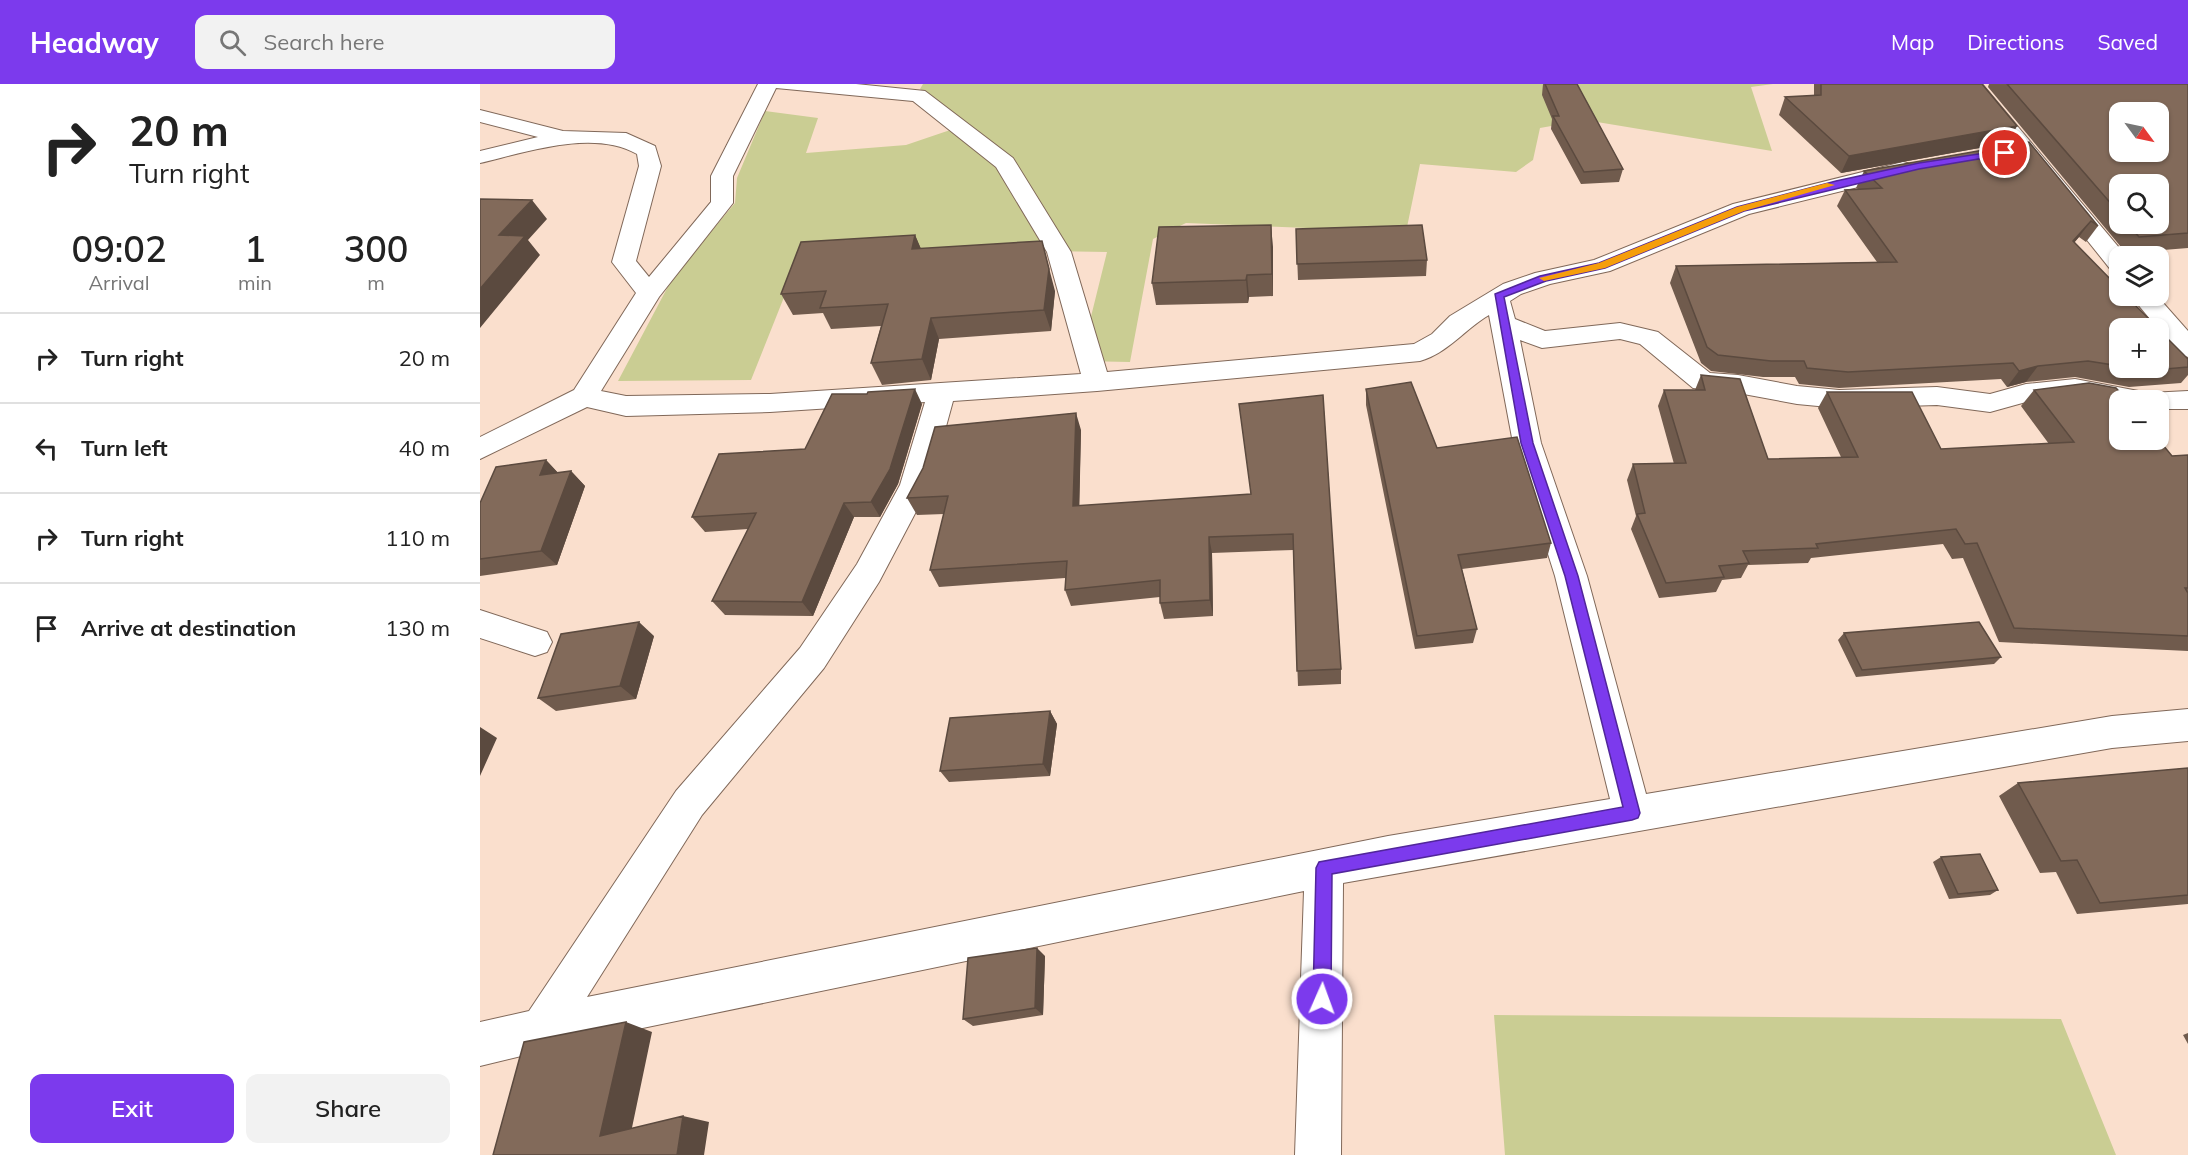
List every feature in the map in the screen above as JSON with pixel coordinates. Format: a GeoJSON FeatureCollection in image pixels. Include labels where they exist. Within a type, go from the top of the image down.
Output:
{"type":"FeatureCollection","features":[{"type":"Feature","properties":{"kind":"street"},"geometry":{"type":"LineString","coordinates":[[481,450],[584,397],[649,293],[722,203],[722,176],[768,84]]}},
{"type":"Feature","properties":{"kind":"street"},"geometry":{"type":"LineString","coordinates":[[783,84],[925,90],[1005,163],[1059,252],[1097,382]]}},
{"type":"Feature","properties":{"kind":"street"},"geometry":{"type":"LineString","coordinates":[[1972,84],[2109,251]]}},
{"type":"Feature","properties":{"kind":"street"},"geometry":{"type":"LineString","coordinates":[[480,116],[563,137],[626,139],[647,151],[650,166],[624,262],[649,293]]}},
{"type":"Feature","properties":{"kind":"street"},"geometry":{"type":"LineString","coordinates":[[480,157],[563,137]]}},
{"type":"Feature","properties":{"kind":"street"},"geometry":{"type":"LineString","coordinates":[[1994,154],[2026,149]]}},
{"type":"Feature","properties":{"kind":"street"},"geometry":{"type":"LineString","coordinates":[[584,397],[626,406],[746,404],[1097,382],[1420,352],[1501,310],[1544,278],[1601,266],[1741,209],[1836,184],[1930,164]]}},
{"type":"Feature","properties":{"kind":"street"},"geometry":{"type":"LineString","coordinates":[[2152,306],[2188,348]]}},
{"type":"Feature","properties":{"kind":"street"},"geometry":{"type":"LineString","coordinates":[[1501,310],[1542,340],[1577,338],[1620,331],[1649,338],[1703,382],[1738,384],[1797,395],[1839,399],[1937,396],[1990,403],[2026,393],[2075,388],[2109,394]]}},
{"type":"Feature","properties":{"kind":"street"},"geometry":{"type":"LineString","coordinates":[[1501,310],[1527,443],[1571,576],[1632,813]]}},
{"type":"Feature","properties":{"kind":"street"},"geometry":{"type":"LineString","coordinates":[[542,1030],[689,803],[812,658],[868,573],[915,485],[942,391]]}},
{"type":"Feature","properties":{"kind":"street"},"geometry":{"type":"LineString","coordinates":[[2169,400],[2188,400]]}},
{"type":"Feature","properties":{"kind":"street"},"geometry":{"type":"LineString","coordinates":[[480,624],[535,642]]}},
{"type":"Feature","properties":{"kind":"street"},"geometry":{"type":"LineString","coordinates":[[480,1044],[1324,868],[1632,813],[2112,732],[2188,725]]}},
{"type":"Feature","properties":{"kind":"street"},"geometry":{"type":"LineString","coordinates":[[1318,1155],[1324,868]]}},
{"type":"Feature","properties":{"kind":"green space"},"geometry":{"type":"Polygon","coordinates":[[[923,84],[1773,84],[1751,87],[1772,151],[1585,120],[1540,128],[1533,160],[1516,172],[1420,164],[1406,232],[1186,223],[1153,239],[1130,362],[1080,361],[1107,252],[804,247],[751,380],[618,381],[673,277],[735,203],[737,178],[765,111],[818,118],[806,153],[906,145],[962,126],[920,89],[923,84]]]}},
{"type":"Feature","properties":{"kind":"green space"},"geometry":{"type":"Polygon","coordinates":[[[1494,1015],[2061,1019],[2116,1155],[1505,1155],[1494,1015]]]}},
{"type":"Feature","properties":{"kind":"building"},"geometry":{"type":"Polygon","coordinates":[[[1545,84],[1577,84],[1623,169],[1584,172],[1553,116],[1559,116],[1545,84]]]}},
{"type":"Feature","properties":{"kind":"building"},"geometry":{"type":"Polygon","coordinates":[[[1821,84],[1982,84],[2017,126],[1849,156],[1785,97],[1821,95],[1821,84]]]}},
{"type":"Feature","properties":{"kind":"building"},"geometry":{"type":"Polygon","coordinates":[[[2007,84],[2188,84],[2188,233],[2139,237],[2136,234],[2169,234],[2169,174],[2109,174],[2109,201],[2007,84]]]}},
{"type":"Feature","properties":{"kind":"building"},"geometry":{"type":"Polygon","coordinates":[[[2029,142],[2098,226],[2091,221],[2073,241],[2109,278],[2109,306],[2136,306],[2148,318],[2109,318],[2109,364],[2088,361],[2038,366],[2019,371],[2013,363],[1848,372],[1807,368],[1804,361],[1771,361],[1718,355],[1707,347],[1676,266],[1897,262],[1845,190],[1882,188],[1864,171],[2029,142]]]}},
{"type":"Feature","properties":{"kind":"building"},"geometry":{"type":"Polygon","coordinates":[[[480,199],[532,200],[499,235],[525,236],[480,289],[480,199]]]}},
{"type":"Feature","properties":{"kind":"building"},"geometry":{"type":"Polygon","coordinates":[[[1271,225],[1272,274],[1247,275],[1246,280],[1152,283],[1159,227],[1271,225]]]}},
{"type":"Feature","properties":{"kind":"building"},"geometry":{"type":"Polygon","coordinates":[[[1422,225],[1427,260],[1297,264],[1296,229],[1422,225]]]}},
{"type":"Feature","properties":{"kind":"building"},"geometry":{"type":"Polygon","coordinates":[[[915,235],[912,249],[1042,241],[1049,269],[1044,310],[931,318],[922,359],[871,363],[888,304],[820,308],[826,291],[781,294],[801,242],[915,235]]]}},
{"type":"Feature","properties":{"kind":"building"},"geometry":{"type":"Polygon","coordinates":[[[2169,340],[2188,359],[2188,367],[2169,369],[2169,340]]]}},
{"type":"Feature","properties":{"kind":"building"},"geometry":{"type":"Polygon","coordinates":[[[1701,375],[1740,379],[1768,459],[1858,457],[1827,392],[1912,392],[1941,449],[2074,442],[2034,390],[2089,383],[2116,388],[2118,390],[2109,390],[2109,450],[2167,450],[2172,456],[2188,455],[2188,588],[2185,588],[2188,593],[2188,636],[2014,628],[1977,543],[1965,544],[1956,529],[1816,544],[1818,548],[1743,551],[1749,563],[1719,566],[1724,577],[1666,583],[1637,514],[1645,513],[1633,464],[1686,463],[1664,390],[1705,390],[1701,375]]]}},
{"type":"Feature","properties":{"kind":"building"},"geometry":{"type":"Polygon","coordinates":[[[1411,382],[1437,448],[1517,437],[1551,543],[1458,555],[1477,629],[1417,636],[1366,389],[1411,382]]]}},
{"type":"Feature","properties":{"kind":"building"},"geometry":{"type":"Polygon","coordinates":[[[915,389],[890,469],[871,502],[844,503],[802,602],[712,601],[756,513],[692,517],[719,454],[805,449],[832,394],[867,394],[868,392],[915,389]]]}},
{"type":"Feature","properties":{"kind":"building"},"geometry":{"type":"Polygon","coordinates":[[[1323,395],[1341,669],[1297,671],[1293,534],[1209,537],[1210,600],[1160,603],[1160,580],[1065,590],[1067,561],[930,570],[948,496],[907,498],[923,468],[935,427],[1076,413],[1073,506],[1251,494],[1239,404],[1323,395]]]}},
{"type":"Feature","properties":{"kind":"building"},"geometry":{"type":"Polygon","coordinates":[[[546,460],[540,475],[571,471],[541,551],[480,559],[480,503],[496,467],[546,460]]]}},
{"type":"Feature","properties":{"kind":"building"},"geometry":{"type":"Polygon","coordinates":[[[639,622],[620,686],[538,698],[561,634],[639,622]]]}},
{"type":"Feature","properties":{"kind":"building"},"geometry":{"type":"Polygon","coordinates":[[[1979,622],[2001,657],[1862,670],[1844,633],[1979,622]]]}},
{"type":"Feature","properties":{"kind":"building"},"geometry":{"type":"Polygon","coordinates":[[[1050,711],[1043,764],[940,771],[950,718],[1050,711]]]}},
{"type":"Feature","properties":{"kind":"building"},"geometry":{"type":"Polygon","coordinates":[[[2188,768],[2188,895],[2100,903],[2077,860],[2061,861],[2018,783],[2188,768]]]}},
{"type":"Feature","properties":{"kind":"building"},"geometry":{"type":"Polygon","coordinates":[[[1980,854],[1998,890],[1958,894],[1941,857],[1980,854]]]}},
{"type":"Feature","properties":{"kind":"building"},"geometry":{"type":"Polygon","coordinates":[[[1037,948],[1035,1008],[963,1019],[968,958],[1037,948]]]}},
{"type":"Feature","properties":{"kind":"building"},"geometry":{"type":"Polygon","coordinates":[[[626,1022],[600,1136],[683,1116],[677,1155],[493,1155],[524,1042],[626,1022]]]}},
{"type":"Feature","properties":{"kind":"slow traffic"},"geometry":{"type":"LineString","coordinates":[[1544,278],[1601,266],[1741,209],[1830,185]]}},
{"type":"Feature","properties":{"kind":"route"},"geometry":{"type":"LineString","coordinates":[[1322,999],[1324,868],[1632,813],[1571,576],[1527,443],[1498,296],[1544,278],[1601,266],[1741,209],[1836,184],[1919,166],[2005,153]]}}]}
